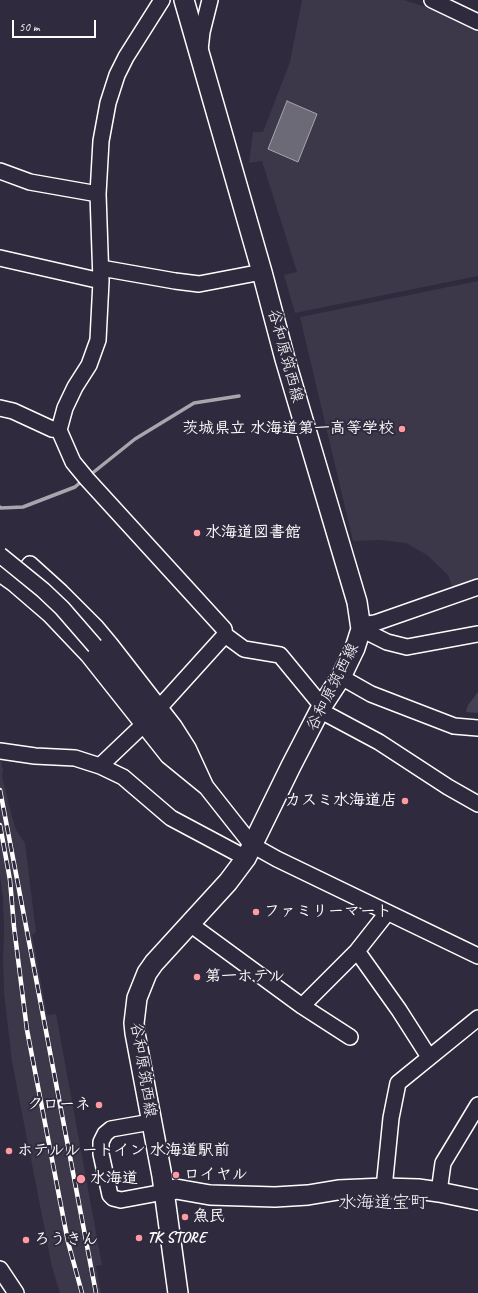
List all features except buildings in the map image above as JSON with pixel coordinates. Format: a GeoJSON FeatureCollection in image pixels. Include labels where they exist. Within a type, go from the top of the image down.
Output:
{"type":"FeatureCollection","features":[{"type":"Feature","properties":{"kind":"main road","name":"谷和原筑西線"},"geometry":{"type":"LineString","coordinates":[[178,1293],[164,1192],[135,1033],[134,1018],[137,998],[147,973],[163,953],[228,882],[249,852],[291,766],[322,708],[341,677],[355,648],[361,627],[357,602],[285,359],[262,272],[184,0]]}},
{"type":"Feature","properties":{"kind":"main road"},"geometry":{"type":"LineString","coordinates":[[164,1192],[176,1189],[210,1195],[275,1197],[308,1196],[338,1190],[384,1188],[439,1192],[478,1200]]}},
{"type":"Feature","properties":{"kind":"street"},"geometry":{"type":"LineString","coordinates":[[162,0],[126,57],[117,75],[108,103],[101,142],[98,194],[101,275],[98,340],[89,365],[75,387],[65,408],[59,430],[73,462],[224,629],[225,635],[244,649],[280,655],[322,708],[379,742],[448,787],[478,804]]}},
{"type":"Feature","properties":{"kind":"street"},"geometry":{"type":"LineString","coordinates":[[199,56],[202,32],[210,0]]}},
{"type":"Feature","properties":{"kind":"street"},"geometry":{"type":"LineString","coordinates":[[432,0],[478,22]]}},
{"type":"Feature","properties":{"kind":"street"},"geometry":{"type":"LineString","coordinates":[[0,171],[30,182],[98,194]]}},
{"type":"Feature","properties":{"kind":"street"},"geometry":{"type":"LineString","coordinates":[[0,258],[101,275],[199,284],[262,272]]}},
{"type":"Feature","properties":{"kind":"street"},"geometry":{"type":"LineString","coordinates":[[0,408],[12,411],[52,429],[59,430]]}},
{"type":"Feature","properties":{"kind":"street"},"geometry":{"type":"LineString","coordinates":[[0,555],[43,590],[62,608],[95,646],[206,787],[249,852]]}},
{"type":"Feature","properties":{"kind":"street"},"geometry":{"type":"LineString","coordinates":[[14,584],[30,564],[96,627],[174,726],[188,748],[206,787]]}},
{"type":"Feature","properties":{"kind":"street"},"geometry":{"type":"LineString","coordinates":[[0,574],[50,615],[88,655],[168,756],[206,787]]}},
{"type":"Feature","properties":{"kind":"street"},"geometry":{"type":"LineString","coordinates":[[361,627],[478,587]]}},
{"type":"Feature","properties":{"kind":"street"},"geometry":{"type":"LineString","coordinates":[[361,627],[387,642],[407,647],[476,634]]}},
{"type":"Feature","properties":{"kind":"street"},"geometry":{"type":"LineString","coordinates":[[159,708],[225,635]]}},
{"type":"Feature","properties":{"kind":"street"},"geometry":{"type":"LineString","coordinates":[[341,677],[371,694],[454,726],[478,728]]}},
{"type":"Feature","properties":{"kind":"street"},"geometry":{"type":"LineString","coordinates":[[100,766],[143,725]]}},
{"type":"Feature","properties":{"kind":"street"},"geometry":{"type":"LineString","coordinates":[[0,750],[35,756],[75,758],[100,766],[123,777],[171,818],[249,852],[277,859],[478,956]]}},
{"type":"Feature","properties":{"kind":"street"},"geometry":{"type":"LineString","coordinates":[[302,1006],[357,951],[387,913]]}},
{"type":"Feature","properties":{"kind":"street"},"geometry":{"type":"LineString","coordinates":[[190,924],[302,1006],[350,1037]]}},
{"type":"Feature","properties":{"kind":"street"},"geometry":{"type":"LineString","coordinates":[[357,951],[399,1010],[429,1057]]}},
{"type":"Feature","properties":{"kind":"street"},"geometry":{"type":"LineString","coordinates":[[384,1188],[391,1118],[398,1083],[478,1018]]}},
{"type":"Feature","properties":{"kind":"street"},"geometry":{"type":"LineString","coordinates":[[439,1192],[443,1164],[478,1105]]}},
{"type":"Feature","properties":{"kind":"street"},"geometry":{"type":"LineString","coordinates":[[151,1122],[111,1129],[105,1134],[101,1142],[101,1154],[110,1194],[113,1198],[121,1200],[164,1192]]}},
{"type":"Feature","properties":{"kind":"street"},"geometry":{"type":"LineString","coordinates":[[0,1269],[16,1293]]}},
{"type":"Feature","properties":{"kind":"shaded area"},"geometry":{"type":"Polygon","coordinates":[[[302,0],[404,0],[441,12],[478,31],[478,276],[295,313],[284,275],[297,272],[262,161],[249,163],[253,132],[263,132],[290,62],[302,0]]]}},
{"type":"Feature","properties":{"kind":"shaded area"},"geometry":{"type":"Polygon","coordinates":[[[287,101],[317,114],[298,162],[268,149],[287,101]]]}},
{"type":"Feature","properties":{"kind":"shaded area","name":"茨城県立 水海道第一高等学校"},"geometry":{"type":"Polygon","coordinates":[[[478,281],[478,583],[453,589],[448,575],[427,555],[406,543],[379,540],[353,541],[300,317],[478,281]]]}},
{"type":"Feature","properties":{"kind":"shaded area"},"geometry":{"type":"Polygon","coordinates":[[[478,692],[478,713],[466,712],[468,705],[478,692]]]}},
{"type":"Feature","properties":{"kind":"shaded area"},"geometry":{"type":"Polygon","coordinates":[[[0,756],[3,770],[2,776],[16,830],[25,843],[36,932],[32,935],[47,1015],[56,1014],[102,1265],[96,1266],[101,1293],[60,1293],[52,1267],[12,1062],[4,993],[3,899],[0,876],[0,756]]]}},
{"type":"Feature","properties":{"kind":"waterway"},"geometry":{"type":"LineString","coordinates":[[90,475],[135,439],[194,403],[239,396]]}},
{"type":"Feature","properties":{"kind":"waterway"},"geometry":{"type":"LineString","coordinates":[[0,507],[23,507],[75,487],[83,480]]}},
{"type":"Feature","properties":{"kind":"railway"},"geometry":{"type":"LineString","coordinates":[[0,790],[96,1293]]}},
{"type":"Feature","properties":{"kind":"railway"},"geometry":{"type":"LineString","coordinates":[[0,825],[10,880],[14,927],[27,1030],[68,1242],[82,1293]]}},
{"type":"Feature","properties":{"kind":"place","name":"茨城県立 水海道第一高等学校"},"geometry":{"type":"Point","coordinates":[402,429]}},
{"type":"Feature","properties":{"kind":"place","name":"水海道図書館"},"geometry":{"type":"Point","coordinates":[197,533]}},
{"type":"Feature","properties":{"kind":"place","name":"カスミ水海道店"},"geometry":{"type":"Point","coordinates":[405,801]}},
{"type":"Feature","properties":{"kind":"place","name":"ファミリーマート"},"geometry":{"type":"Point","coordinates":[256,912]}},
{"type":"Feature","properties":{"kind":"place","name":"第一ホテル"},"geometry":{"type":"Point","coordinates":[197,977]}},
{"type":"Feature","properties":{"kind":"place","name":"クローネ"},"geometry":{"type":"Point","coordinates":[99,1105]}},
{"type":"Feature","properties":{"kind":"place","name":"ホテルルートイン 水海道駅前"},"geometry":{"type":"Point","coordinates":[9,1151]}},
{"type":"Feature","properties":{"kind":"place","name":"ロイヤル"},"geometry":{"type":"Point","coordinates":[176,1175]}},
{"type":"Feature","properties":{"kind":"place","name":"水海道"},"geometry":{"type":"Point","coordinates":[81,1179]}},
{"type":"Feature","properties":{"kind":"place","name":"魚民"},"geometry":{"type":"Point","coordinates":[185,1217]}},
{"type":"Feature","properties":{"kind":"place","name":"TK STORE"},"geometry":{"type":"Point","coordinates":[139,1238]}},
{"type":"Feature","properties":{"kind":"place","name":"ろうきん"},"geometry":{"type":"Point","coordinates":[26,1240]}},
{"type":"Feature","properties":{"kind":"district","name":"水海道宝町"},"geometry":{"type":"Point","coordinates":[383,1203]}}]}
